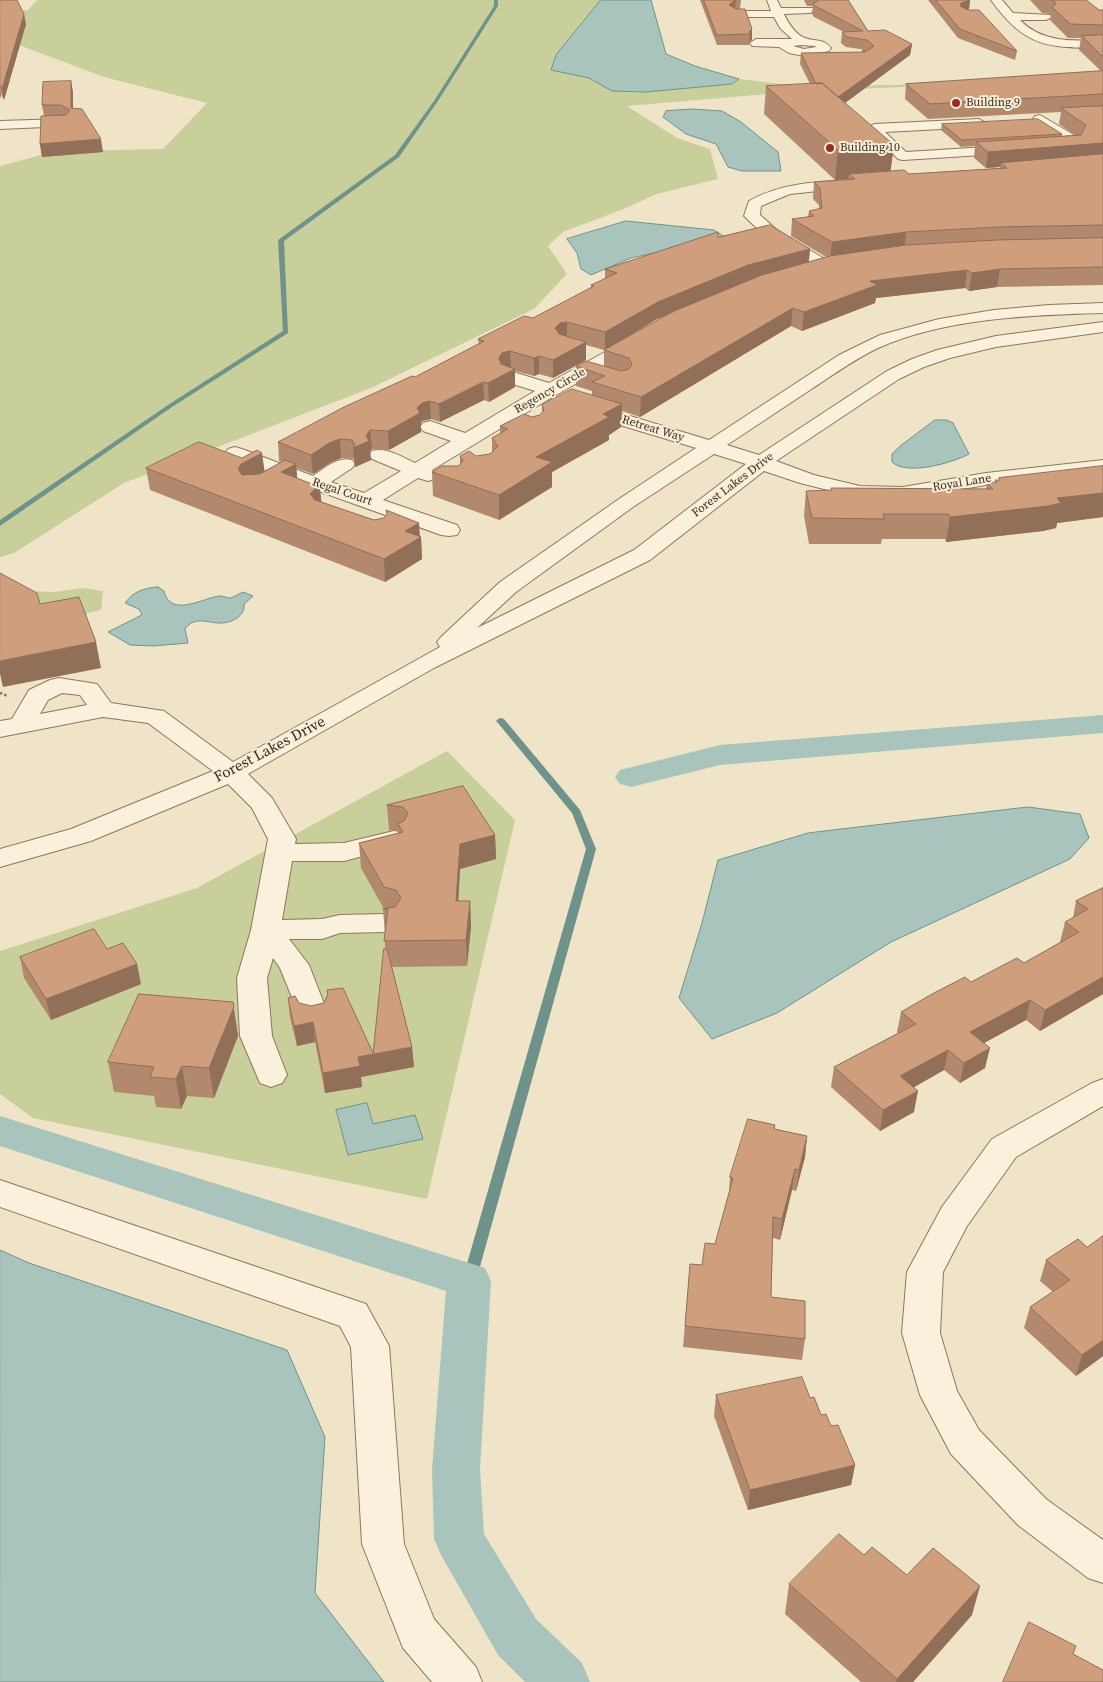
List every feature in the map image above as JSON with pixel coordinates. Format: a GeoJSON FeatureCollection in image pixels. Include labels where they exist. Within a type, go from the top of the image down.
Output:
{"type":"FeatureCollection","features":[{"type":"Feature","properties":{"kind":"street"},"geometry":{"type":"LineString","coordinates":[[998,2],[1016,4]]}},
{"type":"Feature","properties":{"kind":"street"},"geometry":{"type":"LineString","coordinates":[[998,2],[1020,26],[1034,36]]}},
{"type":"Feature","properties":{"kind":"street"},"geometry":{"type":"LineString","coordinates":[[738,9],[775,7],[810,10]]}},
{"type":"Feature","properties":{"kind":"street"},"geometry":{"type":"LineString","coordinates":[[775,7],[795,45]]}},
{"type":"Feature","properties":{"kind":"street"},"geometry":{"type":"LineString","coordinates":[[992,14],[1046,16]]}},
{"type":"Feature","properties":{"kind":"street"},"geometry":{"type":"LineString","coordinates":[[767,28],[802,24]]}},
{"type":"Feature","properties":{"kind":"street"},"geometry":{"type":"LineString","coordinates":[[1001,26],[1020,26]]}},
{"type":"Feature","properties":{"kind":"street"},"geometry":{"type":"LineString","coordinates":[[1015,38],[1034,36],[1058,42],[1100,47]]}},
{"type":"Feature","properties":{"kind":"street"},"geometry":{"type":"LineString","coordinates":[[1045,50],[1058,42]]}},
{"type":"Feature","properties":{"kind":"street"},"geometry":{"type":"LineString","coordinates":[[756,44],[820,48],[839,47]]}},
{"type":"Feature","properties":{"kind":"street"},"geometry":{"type":"LineString","coordinates":[[775,55],[795,45]]}},
{"type":"Feature","properties":{"kind":"street"},"geometry":{"type":"LineString","coordinates":[[820,48],[820,64]]}},
{"type":"Feature","properties":{"kind":"street"},"geometry":{"type":"LineString","coordinates":[[992,122],[874,128],[903,156],[1073,146],[1074,141],[1035,119],[1066,117]]}},
{"type":"Feature","properties":{"kind":"street"},"geometry":{"type":"LineString","coordinates":[[0,125],[63,123]]}},
{"type":"Feature","properties":{"kind":"street"},"geometry":{"type":"LineString","coordinates":[[827,267],[772,234],[752,216],[754,204],[767,196],[792,189],[870,183]]}},
{"type":"Feature","properties":{"kind":"street"},"geometry":{"type":"LineString","coordinates":[[800,275],[827,267],[846,264]]}},
{"type":"Feature","properties":{"kind":"street","name":"Forest Lakes Drive"},"geometry":{"type":"LineString","coordinates":[[426,663],[508,587],[626,502],[860,350],[885,339],[932,326],[1028,312],[1103,308]]}},
{"type":"Feature","properties":{"kind":"street"},"geometry":{"type":"LineString","coordinates":[[1028,312],[1048,332]]}},
{"type":"Feature","properties":{"kind":"street","name":"Forest Lakes Drive"},"geometry":{"type":"LineString","coordinates":[[0,858],[81,835],[232,773],[426,663],[642,555],[762,462],[893,375],[913,364],[941,353],[972,346],[1048,332],[1103,328]]}},
{"type":"Feature","properties":{"kind":"street","name":"Regency Circle"},"geometry":{"type":"LineString","coordinates":[[367,510],[416,471],[547,392],[648,335]]}},
{"type":"Feature","properties":{"kind":"street"},"geometry":{"type":"LineString","coordinates":[[582,351],[607,358]]}},
{"type":"Feature","properties":{"kind":"street"},"geometry":{"type":"LineString","coordinates":[[554,365],[605,383]]}},
{"type":"Feature","properties":{"kind":"street","name":"Retreat Way"},"geometry":{"type":"LineString","coordinates":[[510,378],[736,454]]}},
{"type":"Feature","properties":{"kind":"street"},"geometry":{"type":"LineString","coordinates":[[504,401],[523,407]]}},
{"type":"Feature","properties":{"kind":"street"},"geometry":{"type":"LineString","coordinates":[[437,424],[483,431],[518,433]]}},
{"type":"Feature","properties":{"kind":"street"},"geometry":{"type":"LineString","coordinates":[[448,452],[474,461]]}},
{"type":"Feature","properties":{"kind":"street","name":"Royal Lane"},"geometry":{"type":"LineString","coordinates":[[736,454],[808,479],[860,492],[902,493],[986,479],[1103,466]]}},
{"type":"Feature","properties":{"kind":"street"},"geometry":{"type":"LineString","coordinates":[[379,455],[443,482]]}},
{"type":"Feature","properties":{"kind":"street","name":"Regal Court"},"geometry":{"type":"LineString","coordinates":[[238,459],[322,485],[367,510],[449,530]]}},
{"type":"Feature","properties":{"kind":"street"},"geometry":{"type":"LineString","coordinates":[[303,502],[345,464]]}},
{"type":"Feature","properties":{"kind":"street"},"geometry":{"type":"LineString","coordinates":[[260,486],[286,473]]}},
{"type":"Feature","properties":{"kind":"street"},"geometry":{"type":"LineString","coordinates":[[10,727],[103,710],[155,716],[232,773],[263,804],[282,839],[266,930],[252,978],[256,1036],[271,1075]]}},
{"type":"Feature","properties":{"kind":"street","name":"Forest Lakes Drive"},"geometry":{"type":"LineString","coordinates":[[0,877],[17,871],[81,835]]}},
{"type":"Feature","properties":{"kind":"street"},"geometry":{"type":"LineString","coordinates":[[280,852],[344,852],[394,839]]}},
{"type":"Feature","properties":{"kind":"street"},"geometry":{"type":"LineString","coordinates":[[266,930],[322,929],[340,924],[386,923]]}},
{"type":"Feature","properties":{"kind":"street"},"geometry":{"type":"LineString","coordinates":[[266,930],[294,965],[313,1014]]}},
{"type":"Feature","properties":{"kind":"street"},"geometry":{"type":"LineString","coordinates":[[1103,1091],[1004,1148],[954,1217],[925,1272],[921,1333],[938,1395],[965,1442],[1032,1512],[1103,1564]]}},
{"type":"Feature","properties":{"kind":"street"},"geometry":{"type":"LineString","coordinates":[[0,1193],[353,1316],[370,1346],[384,1544],[418,1632],[460,1682]]}},
{"type":"Feature","properties":{"kind":"green space"},"geometry":{"type":"Polygon","coordinates":[[[37,0],[601,0],[556,55],[551,70],[589,78],[612,91],[646,92],[732,84],[739,79],[798,86],[895,85],[1103,74],[1103,78],[791,92],[627,106],[677,138],[710,149],[718,179],[657,194],[563,232],[548,246],[567,274],[534,309],[371,388],[124,483],[14,553],[0,557],[0,166],[56,151],[163,149],[207,103],[104,77],[0,38],[0,12],[28,10],[37,0]]]}},
{"type":"Feature","properties":{"kind":"green space"},"geometry":{"type":"Polygon","coordinates":[[[83,588],[103,591],[101,610],[57,620],[17,603],[26,591],[54,592],[83,588]]]}},
{"type":"Feature","properties":{"kind":"green space"},"geometry":{"type":"Polygon","coordinates":[[[447,751],[515,820],[427,1199],[33,1118],[0,1094],[0,951],[197,888],[447,751]]]}},
{"type":"Feature","properties":{"kind":"water"},"geometry":{"type":"Polygon","coordinates":[[[601,0],[651,0],[666,54],[695,66],[739,79],[732,84],[646,92],[612,91],[589,78],[551,70],[556,55],[601,0]]]}},
{"type":"Feature","properties":{"kind":"water"},"geometry":{"type":"Polygon","coordinates":[[[692,109],[722,111],[741,122],[778,152],[781,171],[742,171],[728,167],[716,144],[686,134],[663,117],[666,111],[692,109]]]}},
{"type":"Feature","properties":{"kind":"water"},"geometry":{"type":"Polygon","coordinates":[[[626,221],[714,230],[725,237],[631,258],[591,275],[581,269],[577,253],[567,239],[626,221]]]}},
{"type":"Feature","properties":{"kind":"water"},"geometry":{"type":"Polygon","coordinates":[[[935,420],[947,420],[953,423],[969,454],[930,467],[908,468],[892,462],[892,454],[899,447],[935,420]]]}},
{"type":"Feature","properties":{"kind":"water"},"geometry":{"type":"Polygon","coordinates":[[[158,587],[164,591],[173,604],[180,605],[220,596],[231,598],[243,592],[253,596],[244,604],[240,616],[232,621],[216,623],[198,621],[189,625],[185,629],[188,643],[153,646],[130,645],[108,632],[142,615],[139,609],[125,603],[132,596],[144,589],[158,587]]]}},
{"type":"Feature","properties":{"kind":"water"},"geometry":{"type":"Polygon","coordinates":[[[1028,807],[1080,814],[1089,838],[1070,859],[891,942],[777,1013],[712,1039],[679,998],[702,923],[718,860],[808,833],[1028,807]]]}},
{"type":"Feature","properties":{"kind":"water"},"geometry":{"type":"Polygon","coordinates":[[[367,1103],[373,1124],[415,1115],[423,1139],[348,1155],[336,1110],[367,1103]]]}},
{"type":"Feature","properties":{"kind":"water"},"geometry":{"type":"Polygon","coordinates":[[[0,1250],[29,1263],[287,1350],[325,1437],[315,1593],[384,1682],[0,1682],[0,1250]]]}},
{"type":"Feature","properties":{"kind":"building"},"geometry":{"type":"Polygon","coordinates":[[[0,0],[17,0],[24,14],[2,89],[0,85],[0,0]]]}},
{"type":"Feature","properties":{"kind":"building"},"geometry":{"type":"Polygon","coordinates":[[[704,0],[735,0],[729,5],[736,9],[745,9],[752,29],[749,32],[750,34],[717,35],[704,0]]]}},
{"type":"Feature","properties":{"kind":"building"},"geometry":{"type":"Polygon","coordinates":[[[818,0],[848,0],[868,31],[885,30],[912,44],[838,97],[822,83],[816,84],[801,53],[865,52],[862,50],[867,51],[874,46],[867,40],[847,37],[842,32],[863,31],[815,6],[813,4],[818,0]]]}},
{"type":"Feature","properties":{"kind":"building"},"geometry":{"type":"Polygon","coordinates":[[[936,0],[970,0],[961,3],[960,6],[968,10],[979,10],[1017,51],[960,29],[936,0]]]}},
{"type":"Feature","properties":{"kind":"building"},"geometry":{"type":"Polygon","coordinates":[[[1053,0],[1086,0],[1099,10],[1103,10],[1103,25],[1070,24],[1052,7],[1056,4],[1053,0]]]}},
{"type":"Feature","properties":{"kind":"building"},"geometry":{"type":"Polygon","coordinates":[[[1103,35],[1103,57],[1082,36],[1103,35]]]}},
{"type":"Feature","properties":{"kind":"building"},"geometry":{"type":"Polygon","coordinates":[[[1103,71],[1103,94],[930,104],[906,84],[1103,71]]]}},
{"type":"Feature","properties":{"kind":"building"},"geometry":{"type":"Polygon","coordinates":[[[71,81],[71,108],[82,109],[101,139],[40,144],[41,116],[66,115],[70,110],[61,105],[42,105],[43,82],[71,81]]]}},
{"type":"Feature","properties":{"kind":"building"},"geometry":{"type":"Polygon","coordinates":[[[822,83],[894,145],[838,150],[766,86],[822,83]]]}},
{"type":"Feature","properties":{"kind":"building"},"geometry":{"type":"Polygon","coordinates":[[[1103,106],[1103,143],[988,152],[976,142],[1081,135],[1086,125],[1061,108],[1103,106]]]}},
{"type":"Feature","properties":{"kind":"building"},"geometry":{"type":"Polygon","coordinates":[[[1038,119],[1062,134],[962,140],[942,124],[1038,119]]]}},
{"type":"Feature","properties":{"kind":"building"},"geometry":{"type":"Polygon","coordinates":[[[1103,154],[1103,225],[997,227],[906,232],[832,242],[792,219],[814,216],[809,211],[822,208],[820,188],[814,182],[855,179],[849,174],[904,170],[909,174],[1007,168],[1001,163],[1103,154]]]}},
{"type":"Feature","properties":{"kind":"building"},"geometry":{"type":"Polygon","coordinates":[[[770,225],[810,249],[748,265],[658,302],[605,332],[567,322],[560,323],[555,328],[559,334],[586,342],[553,360],[539,356],[534,358],[510,351],[502,353],[499,358],[501,364],[515,369],[488,383],[483,382],[439,404],[430,401],[422,403],[417,408],[420,413],[388,431],[370,430],[366,436],[369,441],[353,448],[355,445],[352,440],[340,439],[329,443],[311,455],[278,442],[344,407],[412,376],[415,377],[484,341],[478,339],[524,316],[533,318],[594,286],[591,285],[617,273],[605,269],[718,232],[718,237],[770,225]]]}},
{"type":"Feature","properties":{"kind":"building"},"geometry":{"type":"Polygon","coordinates":[[[1103,238],[1103,267],[1000,269],[972,273],[967,270],[870,281],[877,285],[804,312],[793,308],[641,397],[592,382],[605,376],[576,366],[586,361],[621,371],[629,369],[632,364],[629,358],[604,350],[672,312],[762,275],[830,256],[906,245],[997,240],[1103,238]]]}},
{"type":"Feature","properties":{"kind":"building"},"geometry":{"type":"Polygon","coordinates":[[[572,389],[622,404],[603,414],[609,417],[536,457],[552,462],[499,495],[432,472],[442,466],[458,466],[463,461],[460,456],[469,451],[476,456],[490,454],[498,446],[492,438],[508,429],[500,426],[524,414],[532,417],[540,415],[544,410],[542,405],[572,389]]]}},
{"type":"Feature","properties":{"kind":"building"},"geometry":{"type":"Polygon","coordinates":[[[199,442],[242,458],[257,450],[262,453],[241,464],[238,469],[242,475],[260,474],[285,460],[296,464],[281,472],[320,487],[310,494],[315,500],[374,520],[384,518],[387,514],[386,510],[419,523],[405,531],[421,537],[384,559],[146,468],[199,442]]]}},
{"type":"Feature","properties":{"kind":"building"},"geometry":{"type":"Polygon","coordinates":[[[1103,466],[1103,493],[1057,498],[1061,503],[1048,506],[950,517],[949,514],[883,514],[884,519],[812,518],[806,491],[832,490],[831,488],[993,489],[987,483],[997,482],[995,480],[1000,480],[999,478],[1103,466]]]}},
{"type":"Feature","properties":{"kind":"building"},"geometry":{"type":"Polygon","coordinates":[[[0,573],[37,593],[40,604],[79,597],[96,642],[0,661],[0,573]]]}},
{"type":"Feature","properties":{"kind":"building"},"geometry":{"type":"Polygon","coordinates":[[[463,786],[495,835],[460,844],[456,901],[470,901],[466,940],[384,941],[388,908],[395,907],[401,898],[396,890],[384,887],[359,843],[403,832],[398,824],[404,821],[408,813],[403,807],[387,805],[463,786]]]}},
{"type":"Feature","properties":{"kind":"building"},"geometry":{"type":"Polygon","coordinates":[[[1103,888],[1103,977],[1045,1010],[1030,1000],[970,1032],[990,1048],[964,1063],[948,1050],[900,1076],[918,1091],[883,1110],[834,1067],[916,1024],[901,1012],[932,994],[965,977],[971,982],[1017,958],[1024,963],[1079,932],[1065,922],[1088,909],[1076,901],[1103,888]]]}},
{"type":"Feature","properties":{"kind":"building"},"geometry":{"type":"Polygon","coordinates":[[[94,929],[107,949],[123,943],[137,964],[46,999],[20,957],[94,929]]]}},
{"type":"Feature","properties":{"kind":"building"},"geometry":{"type":"Polygon","coordinates":[[[384,949],[387,949],[412,1047],[358,1057],[360,1066],[323,1073],[313,1022],[294,1026],[288,998],[295,996],[299,1003],[311,1006],[324,1003],[328,995],[327,990],[343,988],[373,1053],[384,949]]]}},
{"type":"Feature","properties":{"kind":"building"},"geometry":{"type":"Polygon","coordinates":[[[139,994],[233,1002],[234,1007],[209,1068],[182,1066],[176,1079],[150,1077],[154,1067],[108,1062],[139,994]]]}},
{"type":"Feature","properties":{"kind":"building"},"geometry":{"type":"Polygon","coordinates":[[[748,1119],[775,1125],[774,1129],[807,1136],[799,1170],[795,1169],[782,1219],[773,1217],[771,1297],[805,1301],[805,1339],[685,1326],[690,1264],[702,1265],[705,1243],[715,1244],[733,1178],[730,1177],[748,1119]]]}},
{"type":"Feature","properties":{"kind":"building"},"geometry":{"type":"Polygon","coordinates":[[[1103,1236],[1103,1340],[1082,1355],[1030,1307],[1070,1280],[1046,1260],[1078,1239],[1087,1247],[1103,1236]]]}},
{"type":"Feature","properties":{"kind":"building"},"geometry":{"type":"Polygon","coordinates":[[[802,1377],[810,1398],[814,1397],[821,1415],[826,1414],[831,1426],[838,1425],[855,1465],[750,1490],[716,1395],[802,1377]]]}},
{"type":"Feature","properties":{"kind":"building"},"geometry":{"type":"Polygon","coordinates":[[[839,1534],[864,1555],[872,1547],[907,1575],[933,1548],[980,1586],[897,1679],[789,1584],[839,1534]]]}},
{"type":"Feature","properties":{"kind":"building"},"geometry":{"type":"Polygon","coordinates":[[[1029,1622],[1076,1646],[1073,1654],[1103,1670],[1103,1682],[1003,1682],[1029,1622]]]}},
{"type":"Feature","properties":{"kind":"waterway"},"geometry":{"type":"LineString","coordinates":[[0,524],[170,406],[286,332],[281,240],[397,156],[436,101],[496,6],[496,0]]}},
{"type":"Feature","properties":{"kind":"waterway"},"geometry":{"type":"LineString","coordinates":[[469,1281],[591,849],[577,812],[501,721]]}},
{"type":"Feature","properties":{"kind":"waterway"},"geometry":{"type":"LineString","coordinates":[[631,777],[720,755],[1103,724]]}},
{"type":"Feature","properties":{"kind":"waterway"},"geometry":{"type":"LineString","coordinates":[[0,1131],[469,1281],[456,1469],[459,1539],[517,1637],[563,1682]]}},
{"type":"Feature","properties":{"kind":"place","name":"Building 9"},"geometry":{"type":"Point","coordinates":[956,103]}},
{"type":"Feature","properties":{"kind":"place","name":"Building 10"},"geometry":{"type":"Point","coordinates":[830,148]}}]}
